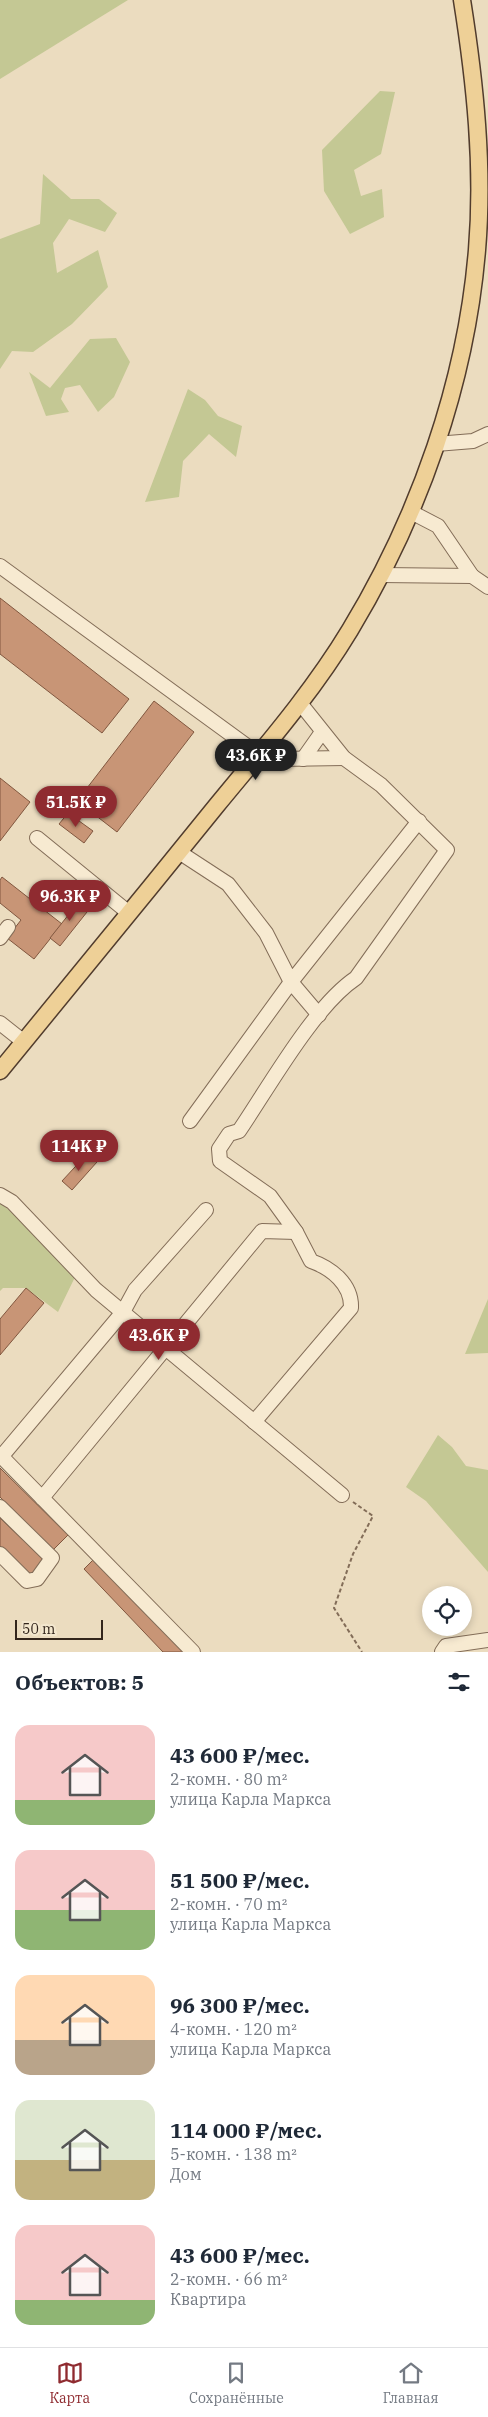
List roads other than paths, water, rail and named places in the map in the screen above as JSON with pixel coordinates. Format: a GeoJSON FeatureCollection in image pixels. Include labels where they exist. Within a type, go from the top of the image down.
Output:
{"type":"FeatureCollection","features":[{"type":"Feature","properties":{"kind":"main road"},"geometry":{"type":"LineString","coordinates":[[0,1071],[300,703],[350,632],[381,575],[411,512],[436,444],[457,372],[469,312],[477,250],[479,166],[472,65],[462,0]]}},
{"type":"Feature","properties":{"kind":"street"},"geometry":{"type":"LineString","coordinates":[[436,444],[474,441],[488,434]]}},
{"type":"Feature","properties":{"kind":"street"},"geometry":{"type":"LineString","coordinates":[[411,512],[438,526],[472,576],[488,587]]}},
{"type":"Feature","properties":{"kind":"street"},"geometry":{"type":"LineString","coordinates":[[0,566],[258,754],[279,760],[344,758]]}},
{"type":"Feature","properties":{"kind":"street"},"geometry":{"type":"LineString","coordinates":[[381,575],[472,576]]}},
{"type":"Feature","properties":{"kind":"street"},"geometry":{"type":"LineString","coordinates":[[254,1422],[351,1308],[351,1301],[343,1283],[327,1267],[311,1261],[296,1232],[270,1196],[220,1161],[219,1149],[229,1134],[240,1131],[319,1015],[343,987],[356,978],[448,850],[381,785],[344,758],[300,703]]}},
{"type":"Feature","properties":{"kind":"street"},"geometry":{"type":"LineString","coordinates":[[303,759],[322,732]]}},
{"type":"Feature","properties":{"kind":"street"},"geometry":{"type":"LineString","coordinates":[[190,1121],[292,982],[419,821]]}},
{"type":"Feature","properties":{"kind":"street"},"geometry":{"type":"LineString","coordinates":[[37,838],[129,913]]}},
{"type":"Feature","properties":{"kind":"street"},"geometry":{"type":"LineString","coordinates":[[179,852],[228,884],[266,933],[292,982],[319,1015]]}},
{"type":"Feature","properties":{"kind":"street"},"geometry":{"type":"LineString","coordinates":[[0,1023],[24,1042]]}},
{"type":"Feature","properties":{"kind":"street"},"geometry":{"type":"LineString","coordinates":[[0,1195],[12,1202],[96,1290],[342,1495]]}},
{"type":"Feature","properties":{"kind":"street"},"geometry":{"type":"LineString","coordinates":[[192,1652],[1,1456],[122,1312],[135,1290],[206,1210]]}},
{"type":"Feature","properties":{"kind":"street"},"geometry":{"type":"LineString","coordinates":[[42,1498],[262,1231],[296,1232]]}},
{"type":"Feature","properties":{"kind":"street"},"geometry":{"type":"LineString","coordinates":[[0,1507],[52,1558],[37,1579],[27,1581],[0,1554]]}},
{"type":"Feature","properties":{"kind":"street"},"geometry":{"type":"LineString","coordinates":[[442,1652],[446,1646],[488,1640]]}}]}
